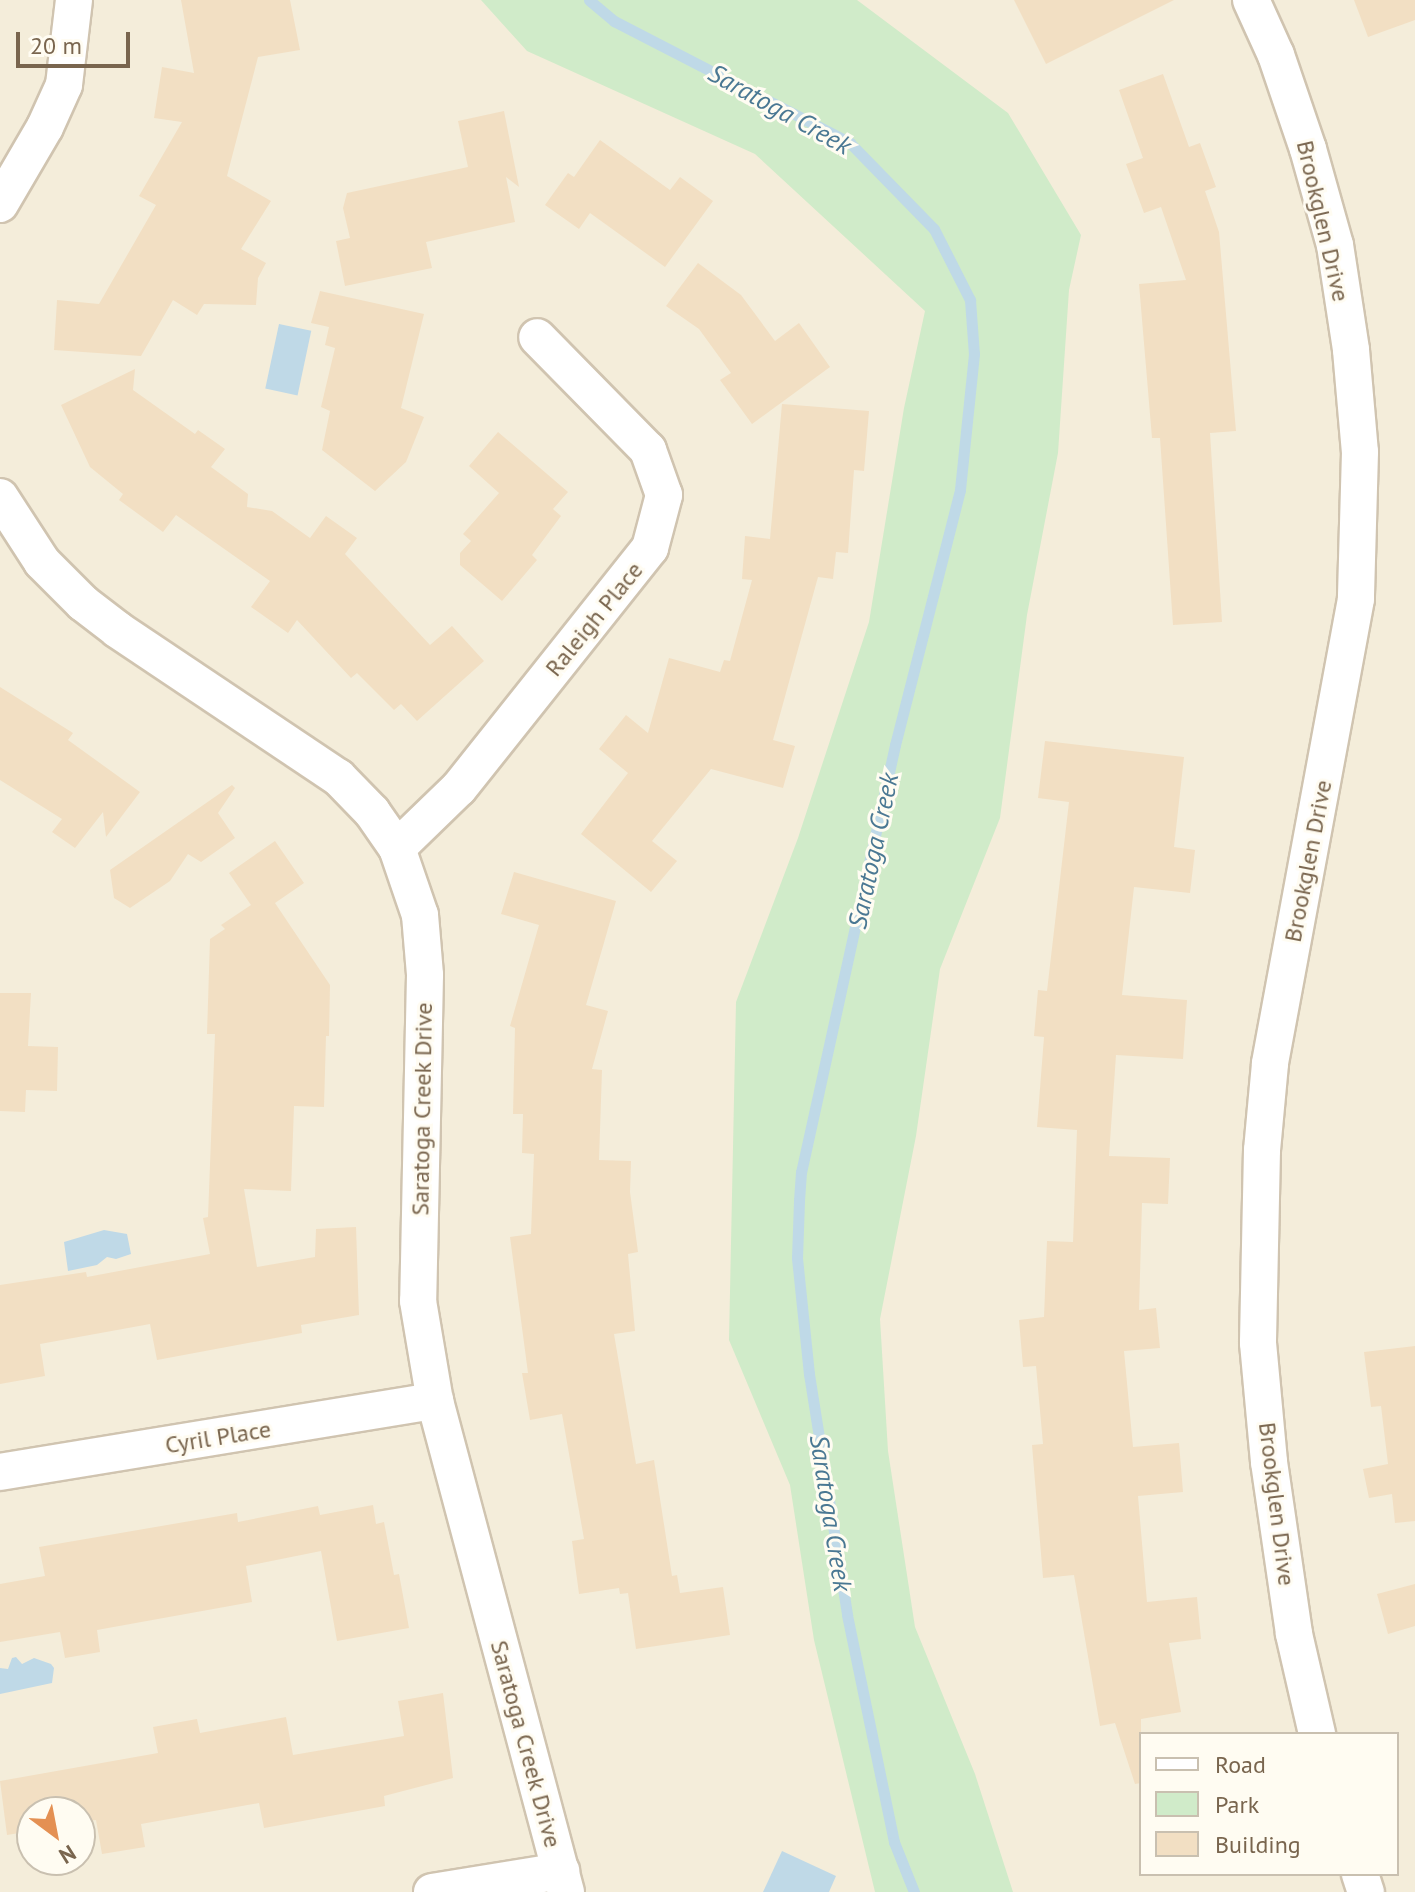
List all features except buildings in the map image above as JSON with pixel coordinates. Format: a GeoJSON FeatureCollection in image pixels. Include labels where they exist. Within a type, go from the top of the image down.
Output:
{"type":"FeatureCollection","features":[{"type":"Feature","properties":{"kind":"street"},"geometry":{"type":"LineString","coordinates":[[0,204],[45,127],[64,85],[74,0]]}},
{"type":"Feature","properties":{"kind":"street","name":"Brookglen Drive"},"geometry":{"type":"LineString","coordinates":[[1251,0],[1276,55],[1308,149],[1335,245],[1351,350],[1360,452],[1356,599],[1270,1064],[1262,1150],[1258,1343],[1262,1387],[1294,1634],[1317,1732]]}},
{"type":"Feature","properties":{"kind":"street","name":"Raleigh Place"},"geometry":{"type":"LineString","coordinates":[[397,848],[459,788],[650,548],[664,495],[648,450],[537,337]]}},
{"type":"Feature","properties":{"kind":"street","name":"Saratoga Creek Drive"},"geometry":{"type":"LineString","coordinates":[[0,497],[42,562],[83,603],[118,630],[338,777],[372,812],[397,848],[420,915],[425,975],[418,1301],[435,1401],[563,1882]]}},
{"type":"Feature","properties":{"kind":"street","name":"Cyril Place"},"geometry":{"type":"LineString","coordinates":[[0,1472],[435,1401]]}},
{"type":"Feature","properties":{"kind":"street"},"geometry":{"type":"LineString","coordinates":[[432,1892],[563,1882]]}},
{"type":"Feature","properties":{"kind":"shaded area"},"geometry":{"type":"Polygon","coordinates":[[[0,0],[1415,0],[1415,1892],[0,1892],[0,0]]]}},
{"type":"Feature","properties":{"kind":"green space"},"geometry":{"type":"Polygon","coordinates":[[[481,0],[857,0],[1008,113],[1081,235],[1069,290],[1058,453],[1027,615],[1000,818],[940,969],[916,1136],[880,1319],[888,1451],[915,1627],[975,1774],[1013,1892],[875,1892],[814,1640],[790,1485],[729,1340],[736,1002],[798,838],[869,622],[904,408],[925,311],[755,154],[527,51],[481,0]]]}},
{"type":"Feature","properties":{"kind":"water"},"geometry":{"type":"Polygon","coordinates":[[[279,324],[311,331],[298,395],[265,389],[279,324]]]}},
{"type":"Feature","properties":{"kind":"water"},"geometry":{"type":"Polygon","coordinates":[[[104,1230],[127,1234],[131,1254],[116,1259],[107,1257],[97,1265],[68,1271],[64,1242],[104,1230]]]}},
{"type":"Feature","properties":{"kind":"water"},"geometry":{"type":"Polygon","coordinates":[[[16,1657],[22,1664],[34,1658],[51,1664],[54,1668],[52,1683],[0,1694],[0,1668],[8,1669],[12,1658],[16,1657]]]}},
{"type":"Feature","properties":{"kind":"water"},"geometry":{"type":"Polygon","coordinates":[[[782,1851],[836,1876],[829,1892],[763,1892],[782,1851]]]}},
{"type":"Feature","properties":{"kind":"waterway","name":"Saratoga Creek"},"geometry":{"type":"LineString","coordinates":[[589,0],[614,21],[850,143],[934,229],[970,300],[974,354],[960,490],[895,745],[801,1172],[799,1201],[797,1258],[809,1374],[847,1615],[894,1842],[914,1892]]}}]}
